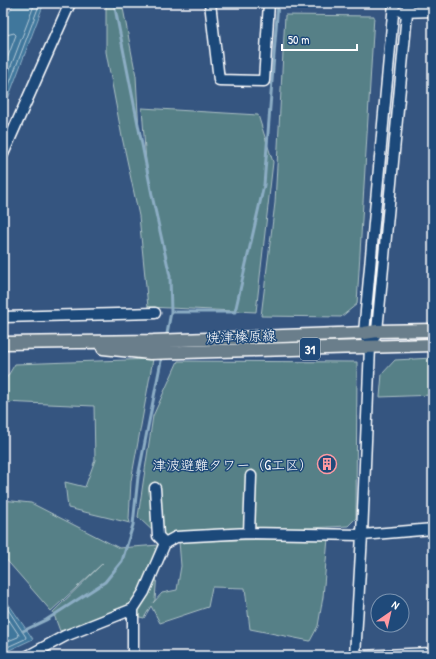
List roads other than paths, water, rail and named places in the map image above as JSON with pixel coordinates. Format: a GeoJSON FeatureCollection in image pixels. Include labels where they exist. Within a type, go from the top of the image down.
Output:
{"type":"FeatureCollection","features":[{"type":"Feature","properties":{"kind":"main road","name":"焼津榛原線"},"geometry":{"type":"LineString","coordinates":[[3,343],[153,341],[433,330]]}},
{"type":"Feature","properties":{"kind":"main road","name":"焼津榛原線"},"geometry":{"type":"LineString","coordinates":[[50,343],[150,353],[433,345]]}},
{"type":"Feature","properties":{"kind":"street"},"geometry":{"type":"LineString","coordinates":[[3,154],[70,3]]}},
{"type":"Feature","properties":{"kind":"street"},"geometry":{"type":"LineString","coordinates":[[210,3],[219,80],[264,81],[269,3]]}},
{"type":"Feature","properties":{"kind":"street"},"geometry":{"type":"LineString","coordinates":[[370,347],[364,333],[394,7],[433,11]]}},
{"type":"Feature","properties":{"kind":"street"},"geometry":{"type":"LineString","coordinates":[[355,656],[370,347],[377,331],[408,8]]}},
{"type":"Feature","properties":{"kind":"street"},"geometry":{"type":"LineString","coordinates":[[3,317],[154,313]]}},
{"type":"Feature","properties":{"kind":"street"},"geometry":{"type":"LineString","coordinates":[[249,533],[252,476]]}},
{"type":"Feature","properties":{"kind":"street"},"geometry":{"type":"LineString","coordinates":[[155,488],[158,536],[165,543]]}},
{"type":"Feature","properties":{"kind":"street"},"geometry":{"type":"LineString","coordinates":[[133,656],[133,609],[144,592],[165,543],[176,537],[249,533],[362,535],[433,529]]}},
{"type":"Feature","properties":{"kind":"street"},"geometry":{"type":"LineString","coordinates":[[28,656],[65,636],[133,609]]}},
{"type":"Feature","properties":{"kind":"street"},"geometry":{"type":"LineString","coordinates":[[359,656],[433,653]]}},
{"type":"Feature","properties":{"kind":"water"},"geometry":{"type":"Polygon","coordinates":[[[14,3],[44,3],[3,112],[3,24],[14,3]]]}},
{"type":"Feature","properties":{"kind":"water"},"geometry":{"type":"Polygon","coordinates":[[[3,596],[33,639],[3,653],[3,596]]]}},
{"type":"Feature","properties":{"kind":"waterway"},"geometry":{"type":"LineString","coordinates":[[114,3],[153,200],[170,276],[171,312],[166,339]]}},
{"type":"Feature","properties":{"kind":"waterway"},"geometry":{"type":"LineString","coordinates":[[171,312],[235,312],[264,185],[278,3]]}},
{"type":"Feature","properties":{"kind":"waterway"},"geometry":{"type":"LineString","coordinates":[[23,631],[46,620],[105,582],[122,561],[133,525],[138,477],[162,356]]}},
{"type":"Feature","properties":{"kind":"place","name":"津波避難タワー（G工区）"},"geometry":{"type":"Point","coordinates":[327,464]}}]}
